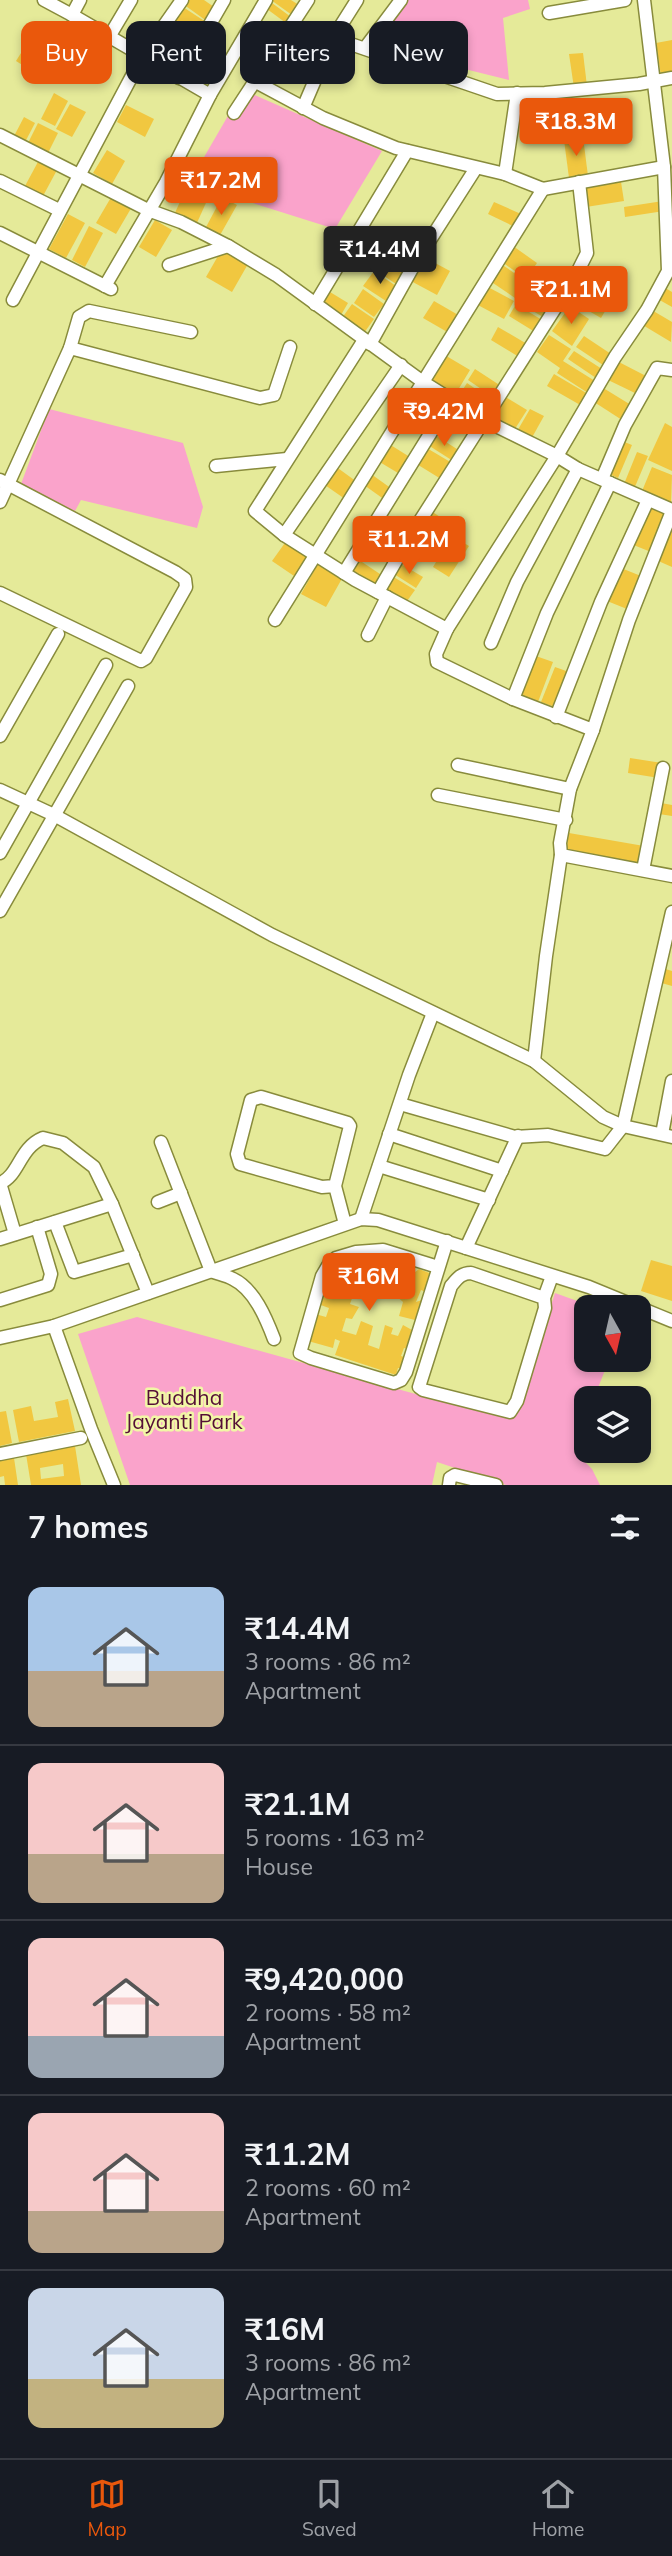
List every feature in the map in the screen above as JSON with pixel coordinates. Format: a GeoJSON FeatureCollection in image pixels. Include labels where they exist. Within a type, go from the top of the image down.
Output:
{"type":"FeatureCollection","features":[{"type":"Feature","properties":{"kind":"street"},"geometry":{"type":"LineString","coordinates":[[44,0],[82,21]]}},
{"type":"Feature","properties":{"kind":"street"},"geometry":{"type":"LineString","coordinates":[[72,15],[80,0]]}},
{"type":"Feature","properties":{"kind":"street"},"geometry":{"type":"LineString","coordinates":[[112,32],[131,0]]}},
{"type":"Feature","properties":{"kind":"street"},"geometry":{"type":"LineString","coordinates":[[167,21],[182,0]]}},
{"type":"Feature","properties":{"kind":"street"},"geometry":{"type":"LineString","coordinates":[[212,21],[224,0]]}},
{"type":"Feature","properties":{"kind":"street"},"geometry":{"type":"LineString","coordinates":[[0,233],[108,288],[210,95],[266,0]]}},
{"type":"Feature","properties":{"kind":"street"},"geometry":{"type":"LineString","coordinates":[[294,21],[308,0]]}},
{"type":"Feature","properties":{"kind":"street"},"geometry":{"type":"LineString","coordinates":[[344,21],[357,0]]}},
{"type":"Feature","properties":{"kind":"street"},"geometry":{"type":"LineString","coordinates":[[365,48],[401,0]]}},
{"type":"Feature","properties":{"kind":"street"},"geometry":{"type":"LineString","coordinates":[[549,13],[625,0]]}},
{"type":"Feature","properties":{"kind":"street"},"geometry":{"type":"LineString","coordinates":[[593,730],[513,699],[437,663],[436,653],[447,629],[557,456],[615,357],[647,310],[670,265],[664,167],[644,0]]}},
{"type":"Feature","properties":{"kind":"street"},"geometry":{"type":"LineString","coordinates":[[355,45],[497,94],[558,92],[672,78]]}},
{"type":"Feature","properties":{"kind":"street"},"geometry":{"type":"LineString","coordinates":[[13,300],[127,84]]}},
{"type":"Feature","properties":{"kind":"street"},"geometry":{"type":"LineString","coordinates":[[190,84],[210,95]]}},
{"type":"Feature","properties":{"kind":"street"},"geometry":{"type":"LineString","coordinates":[[234,113],[252,84]]}},
{"type":"Feature","properties":{"kind":"street"},"geometry":{"type":"LineString","coordinates":[[260,84],[303,107],[407,151],[505,174],[543,189],[664,167]]}},
{"type":"Feature","properties":{"kind":"street"},"geometry":{"type":"LineString","coordinates":[[303,107],[313,84]]}},
{"type":"Feature","properties":{"kind":"street"},"geometry":{"type":"LineString","coordinates":[[505,174],[516,93]]}},
{"type":"Feature","properties":{"kind":"street"},"geometry":{"type":"LineString","coordinates":[[0,135],[149,210],[181,222],[228,246],[276,275],[424,382],[484,420],[578,469],[672,510],[629,620],[593,730],[570,789],[560,843],[561,855],[534,1061]]}},
{"type":"Feature","properties":{"kind":"street"},"geometry":{"type":"LineString","coordinates":[[315,304],[407,151]]}},
{"type":"Feature","properties":{"kind":"street"},"geometry":{"type":"LineString","coordinates":[[447,629],[344,573],[284,535],[255,511],[367,342],[476,168]]}},
{"type":"Feature","properties":{"kind":"street"},"geometry":{"type":"LineString","coordinates":[[0,181],[60,210]]}},
{"type":"Feature","properties":{"kind":"street"},"geometry":{"type":"LineString","coordinates":[[368,635],[383,595],[484,420],[575,277],[587,253],[579,182]]}},
{"type":"Feature","properties":{"kind":"street"},"geometry":{"type":"LineString","coordinates":[[275,620],[543,189]]}},
{"type":"Feature","properties":{"kind":"street"},"geometry":{"type":"LineString","coordinates":[[169,265],[228,246]]}},
{"type":"Feature","properties":{"kind":"street"},"geometry":{"type":"LineString","coordinates":[[0,502],[5,482],[70,348],[79,317],[89,311],[191,332]]}},
{"type":"Feature","properties":{"kind":"street"},"geometry":{"type":"LineString","coordinates":[[70,348],[260,398],[274,395],[290,348]]}},
{"type":"Feature","properties":{"kind":"street"},"geometry":{"type":"LineString","coordinates":[[284,535],[401,365]]}},
{"type":"Feature","properties":{"kind":"street"},"geometry":{"type":"LineString","coordinates":[[513,699],[547,612],[606,481],[625,425],[657,368],[672,370]]}},
{"type":"Feature","properties":{"kind":"street"},"geometry":{"type":"LineString","coordinates":[[344,573],[452,400]]}},
{"type":"Feature","properties":{"kind":"street"},"geometry":{"type":"LineString","coordinates":[[216,466],[287,459]]}},
{"type":"Feature","properties":{"kind":"street"},"geometry":{"type":"LineString","coordinates":[[491,643],[517,582],[578,469]]}},
{"type":"Feature","properties":{"kind":"street"},"geometry":{"type":"LineString","coordinates":[[0,593],[141,661],[146,658],[186,587],[184,579],[176,572],[5,482]]}},
{"type":"Feature","properties":{"kind":"street"},"geometry":{"type":"LineString","coordinates":[[556,717],[601,602],[648,499]]}},
{"type":"Feature","properties":{"kind":"street"},"geometry":{"type":"LineString","coordinates":[[0,736],[58,634]]}},
{"type":"Feature","properties":{"kind":"street"},"geometry":{"type":"LineString","coordinates":[[0,853],[106,666]]}},
{"type":"Feature","properties":{"kind":"street"},"geometry":{"type":"LineString","coordinates":[[0,911],[128,686]]}},
{"type":"Feature","properties":{"kind":"street"},"geometry":{"type":"LineString","coordinates":[[458,765],[570,789]]}},
{"type":"Feature","properties":{"kind":"street"},"geometry":{"type":"LineString","coordinates":[[643,870],[663,768]]}},
{"type":"Feature","properties":{"kind":"street"},"geometry":{"type":"LineString","coordinates":[[0,790],[54,815],[272,935],[534,1061],[594,1110],[623,1126],[667,1136],[672,1081]]}},
{"type":"Feature","properties":{"kind":"street"},"geometry":{"type":"LineString","coordinates":[[438,795],[566,820]]}},
{"type":"Feature","properties":{"kind":"street"},"geometry":{"type":"LineString","coordinates":[[561,855],[672,876]]}},
{"type":"Feature","properties":{"kind":"street"},"geometry":{"type":"LineString","coordinates":[[400,1104],[518,1136],[548,1135],[605,1149],[623,1126],[672,912]]}},
{"type":"Feature","properties":{"kind":"street"},"geometry":{"type":"LineString","coordinates":[[360,1219],[433,1013]]}},
{"type":"Feature","properties":{"kind":"street"},"geometry":{"type":"LineString","coordinates":[[335,1186],[322,1187],[240,1164],[237,1154],[251,1100],[261,1097],[348,1123],[349,1135],[335,1186],[345,1224]]}},
{"type":"Feature","properties":{"kind":"street"},"geometry":{"type":"LineString","coordinates":[[390,1134],[502,1171]]}},
{"type":"Feature","properties":{"kind":"street"},"geometry":{"type":"LineString","coordinates":[[466,1248],[518,1136]]}},
{"type":"Feature","properties":{"kind":"street"},"geometry":{"type":"LineString","coordinates":[[15,1234],[0,1183],[8,1180],[27,1148],[43,1139],[63,1143],[94,1167],[148,1293]]}},
{"type":"Feature","properties":{"kind":"street"},"geometry":{"type":"LineString","coordinates":[[161,1142],[211,1271],[243,1286],[258,1306],[274,1339]]}},
{"type":"Feature","properties":{"kind":"street"},"geometry":{"type":"LineString","coordinates":[[379,1167],[489,1199]]}},
{"type":"Feature","properties":{"kind":"street"},"geometry":{"type":"LineString","coordinates":[[158,1202],[181,1193]]}},
{"type":"Feature","properties":{"kind":"street"},"geometry":{"type":"LineString","coordinates":[[0,1239],[112,1204]]}},
{"type":"Feature","properties":{"kind":"street"},"geometry":{"type":"LineString","coordinates":[[0,1338],[54,1326],[360,1219],[379,1220],[589,1287],[672,1321]]}},
{"type":"Feature","properties":{"kind":"street"},"geometry":{"type":"LineString","coordinates":[[55,1222],[74,1272],[133,1255]]}},
{"type":"Feature","properties":{"kind":"street"},"geometry":{"type":"LineString","coordinates":[[0,1300],[48,1285],[51,1274],[37,1227]]}},
{"type":"Feature","properties":{"kind":"street"},"geometry":{"type":"LineString","coordinates":[[438,1267],[383,1250],[356,1252],[336,1258],[322,1276],[300,1353],[311,1359],[394,1382],[401,1380],[447,1241]]}},
{"type":"Feature","properties":{"kind":"street"},"geometry":{"type":"LineString","coordinates":[[544,1298],[464,1273],[451,1286],[419,1387],[510,1412],[517,1401],[552,1276]]}},
{"type":"Feature","properties":{"kind":"street"},"geometry":{"type":"LineString","coordinates":[[54,1326],[114,1485]]}},
{"type":"Feature","properties":{"kind":"street"},"geometry":{"type":"LineString","coordinates":[[0,1454],[81,1438]]}},
{"type":"Feature","properties":{"kind":"street"},"geometry":{"type":"LineString","coordinates":[[449,1485],[450,1478],[455,1475],[496,1485]]}},
{"type":"Feature","properties":{"kind":"green space"},"geometry":{"type":"Polygon","coordinates":[[[405,0],[528,0],[530,9],[503,18],[509,80],[468,70],[468,21],[390,21],[405,0]]]}},
{"type":"Feature","properties":{"kind":"green space"},"geometry":{"type":"Polygon","coordinates":[[[243,90],[382,151],[335,229],[189,183],[243,90]]]}},
{"type":"Feature","properties":{"kind":"green space"},"geometry":{"type":"Polygon","coordinates":[[[49,409],[183,443],[203,507],[197,528],[81,500],[75,511],[21,484],[49,409]]]}},
{"type":"Feature","properties":{"kind":"green space","name":"Buddha Jayanti Park"},"geometry":{"type":"Polygon","coordinates":[[[555,1293],[574,1300],[574,1372],[604,1372],[599,1386],[574,1386],[574,1463],[586,1463],[600,1485],[506,1485],[437,1462],[432,1485],[130,1485],[78,1334],[137,1317],[448,1403],[515,1417],[555,1293]]]}},
{"type":"Feature","properties":{"kind":"building"},"geometry":{"type":"Polygon","coordinates":[[[185,0],[204,0],[217,9],[207,21],[183,4],[185,0]]]}},
{"type":"Feature","properties":{"kind":"building"},"geometry":{"type":"Polygon","coordinates":[[[271,0],[291,0],[299,5],[292,15],[271,0]]]}},
{"type":"Feature","properties":{"kind":"building"},"geometry":{"type":"Polygon","coordinates":[[[272,3],[291,17],[283,21],[267,9],[272,3]]]}},
{"type":"Feature","properties":{"kind":"building"},"geometry":{"type":"Polygon","coordinates":[[[183,7],[204,21],[174,21],[183,7]]]}},
{"type":"Feature","properties":{"kind":"building"},"geometry":{"type":"Polygon","coordinates":[[[672,40],[672,74],[661,76],[656,43],[672,40]]]}},
{"type":"Feature","properties":{"kind":"building"},"geometry":{"type":"Polygon","coordinates":[[[583,53],[587,86],[574,88],[569,54],[583,53]]]}},
{"type":"Feature","properties":{"kind":"building"},"geometry":{"type":"Polygon","coordinates":[[[54,93],[68,101],[55,126],[41,119],[54,93]]]}},
{"type":"Feature","properties":{"kind":"building"},"geometry":{"type":"Polygon","coordinates":[[[70,104],[86,112],[72,137],[56,129],[70,104]]]}},
{"type":"Feature","properties":{"kind":"building"},"geometry":{"type":"Polygon","coordinates":[[[126,105],[154,119],[145,137],[117,122],[126,105]]]}},
{"type":"Feature","properties":{"kind":"building"},"geometry":{"type":"Polygon","coordinates":[[[24,117],[35,123],[23,146],[12,140],[24,117]]]}},
{"type":"Feature","properties":{"kind":"building"},"geometry":{"type":"Polygon","coordinates":[[[38,123],[58,133],[47,155],[27,145],[38,123]]]}},
{"type":"Feature","properties":{"kind":"building"},"geometry":{"type":"Polygon","coordinates":[[[583,137],[588,176],[569,178],[564,140],[583,137]]]}},
{"type":"Feature","properties":{"kind":"building"},"geometry":{"type":"Polygon","coordinates":[[[107,150],[125,161],[112,184],[93,173],[107,150]]]}},
{"type":"Feature","properties":{"kind":"building"},"geometry":{"type":"Polygon","coordinates":[[[39,160],[57,170],[43,196],[25,186],[39,160]]]}},
{"type":"Feature","properties":{"kind":"building"},"geometry":{"type":"Polygon","coordinates":[[[621,182],[624,201],[586,207],[583,187],[621,182]]]}},
{"type":"Feature","properties":{"kind":"building"},"geometry":{"type":"Polygon","coordinates":[[[188,184],[210,194],[196,225],[174,215],[188,184]]]}},
{"type":"Feature","properties":{"kind":"building"},"geometry":{"type":"Polygon","coordinates":[[[113,194],[133,205],[116,234],[96,223],[113,194]]]}},
{"type":"Feature","properties":{"kind":"building"},"geometry":{"type":"Polygon","coordinates":[[[222,197],[237,205],[219,237],[205,229],[222,197]]]}},
{"type":"Feature","properties":{"kind":"building"},"geometry":{"type":"Polygon","coordinates":[[[663,201],[664,211],[625,217],[624,207],[663,201]]]}},
{"type":"Feature","properties":{"kind":"building"},"geometry":{"type":"Polygon","coordinates":[[[494,202],[521,214],[515,227],[488,214],[494,202]]]}},
{"type":"Feature","properties":{"kind":"building"},"geometry":{"type":"Polygon","coordinates":[[[68,214],[85,223],[66,258],[49,249],[68,214]]]}},
{"type":"Feature","properties":{"kind":"building"},"geometry":{"type":"Polygon","coordinates":[[[155,220],[172,230],[156,257],[139,247],[155,220]]]}},
{"type":"Feature","properties":{"kind":"building"},"geometry":{"type":"Polygon","coordinates":[[[89,226],[103,233],[85,267],[72,260],[89,226]]]}},
{"type":"Feature","properties":{"kind":"building"},"geometry":{"type":"Polygon","coordinates":[[[513,246],[537,263],[526,279],[502,262],[513,246]]]}},
{"type":"Feature","properties":{"kind":"building"},"geometry":{"type":"Polygon","coordinates":[[[222,249],[248,264],[232,292],[206,277],[222,249]]]}},
{"type":"Feature","properties":{"kind":"building"},"geometry":{"type":"Polygon","coordinates":[[[387,252],[408,266],[396,284],[375,270],[387,252]]]}},
{"type":"Feature","properties":{"kind":"building"},"geometry":{"type":"Polygon","coordinates":[[[422,256],[450,271],[437,295],[409,280],[422,256]]]}},
{"type":"Feature","properties":{"kind":"building"},"geometry":{"type":"Polygon","coordinates":[[[501,264],[526,281],[515,298],[490,281],[501,264]]]}},
{"type":"Feature","properties":{"kind":"building"},"geometry":{"type":"Polygon","coordinates":[[[374,271],[396,286],[386,301],[363,286],[374,271]]]}},
{"type":"Feature","properties":{"kind":"building"},"geometry":{"type":"Polygon","coordinates":[[[593,273],[619,288],[601,318],[575,303],[593,273]]]}},
{"type":"Feature","properties":{"kind":"building"},"geometry":{"type":"Polygon","coordinates":[[[486,286],[514,301],[504,319],[476,304],[486,286]]]}},
{"type":"Feature","properties":{"kind":"building"},"geometry":{"type":"Polygon","coordinates":[[[662,286],[672,292],[672,307],[656,298],[662,286]]]}},
{"type":"Feature","properties":{"kind":"building"},"geometry":{"type":"Polygon","coordinates":[[[525,287],[552,303],[543,317],[516,301],[525,287]]]}},
{"type":"Feature","properties":{"kind":"building"},"geometry":{"type":"Polygon","coordinates":[[[363,289],[384,304],[374,317],[354,303],[363,289]]]}},
{"type":"Feature","properties":{"kind":"building"},"geometry":{"type":"Polygon","coordinates":[[[330,292],[348,303],[341,315],[323,304],[330,292]]]}},
{"type":"Feature","properties":{"kind":"building"},"geometry":{"type":"Polygon","coordinates":[[[434,301],[460,316],[449,333],[423,318],[434,301]]]}},
{"type":"Feature","properties":{"kind":"building"},"geometry":{"type":"Polygon","coordinates":[[[352,304],[374,319],[364,333],[342,318],[352,304]]]}},
{"type":"Feature","properties":{"kind":"building"},"geometry":{"type":"Polygon","coordinates":[[[516,304],[542,320],[535,332],[509,316],[516,304]]]}},
{"type":"Feature","properties":{"kind":"building"},"geometry":{"type":"Polygon","coordinates":[[[570,306],[589,319],[572,346],[552,331],[570,306]]]}},
{"type":"Feature","properties":{"kind":"building"},"geometry":{"type":"Polygon","coordinates":[[[650,309],[672,322],[671,342],[641,324],[650,309]]]}},
{"type":"Feature","properties":{"kind":"building"},"geometry":{"type":"Polygon","coordinates":[[[498,327],[527,344],[519,357],[491,340],[498,327]]]}},
{"type":"Feature","properties":{"kind":"building"},"geometry":{"type":"Polygon","coordinates":[[[549,335],[571,349],[563,361],[595,381],[588,393],[557,373],[560,368],[537,352],[549,335]]]}},
{"type":"Feature","properties":{"kind":"building"},"geometry":{"type":"Polygon","coordinates":[[[584,336],[611,354],[603,365],[576,347],[584,336]]]}},
{"type":"Feature","properties":{"kind":"building"},"geometry":{"type":"Polygon","coordinates":[[[574,351],[602,369],[596,378],[568,359],[574,351]]]}},
{"type":"Feature","properties":{"kind":"building"},"geometry":{"type":"Polygon","coordinates":[[[443,354],[470,370],[455,395],[428,379],[443,354]]]}},
{"type":"Feature","properties":{"kind":"building"},"geometry":{"type":"Polygon","coordinates":[[[615,360],[646,376],[637,394],[606,379],[615,360]]]}},
{"type":"Feature","properties":{"kind":"building"},"geometry":{"type":"Polygon","coordinates":[[[475,369],[501,386],[493,397],[468,380],[475,369]]]}},
{"type":"Feature","properties":{"kind":"building"},"geometry":{"type":"Polygon","coordinates":[[[554,374],[588,394],[582,406],[547,386],[554,374]]]}},
{"type":"Feature","properties":{"kind":"building"},"geometry":{"type":"Polygon","coordinates":[[[467,383],[492,400],[484,413],[458,397],[467,383]]]}},
{"type":"Feature","properties":{"kind":"building"},"geometry":{"type":"Polygon","coordinates":[[[600,386],[631,405],[622,420],[591,400],[600,386]]]}},
{"type":"Feature","properties":{"kind":"building"},"geometry":{"type":"Polygon","coordinates":[[[504,396],[527,410],[513,432],[491,418],[504,396]]]}},
{"type":"Feature","properties":{"kind":"building"},"geometry":{"type":"Polygon","coordinates":[[[530,409],[544,416],[530,441],[516,433],[530,409]]]}},
{"type":"Feature","properties":{"kind":"building"},"geometry":{"type":"Polygon","coordinates":[[[665,423],[672,427],[672,471],[648,460],[665,423]]]}},
{"type":"Feature","properties":{"kind":"building"},"geometry":{"type":"Polygon","coordinates":[[[435,435],[460,451],[453,461],[428,445],[435,435]]]}},
{"type":"Feature","properties":{"kind":"building"},"geometry":{"type":"Polygon","coordinates":[[[622,441],[632,445],[618,478],[609,474],[622,441]]]}},
{"type":"Feature","properties":{"kind":"building"},"geometry":{"type":"Polygon","coordinates":[[[389,444],[413,459],[403,476],[378,461],[389,444]]]}},
{"type":"Feature","properties":{"kind":"building"},"geometry":{"type":"Polygon","coordinates":[[[425,447],[452,463],[441,479],[415,463],[425,447]]]}},
{"type":"Feature","properties":{"kind":"building"},"geometry":{"type":"Polygon","coordinates":[[[637,452],[648,456],[634,489],[624,484],[637,452]]]}},
{"type":"Feature","properties":{"kind":"building"},"geometry":{"type":"Polygon","coordinates":[[[335,466],[357,482],[345,499],[322,483],[335,466]]]}},
{"type":"Feature","properties":{"kind":"building"},"geometry":{"type":"Polygon","coordinates":[[[652,467],[672,475],[671,504],[642,491],[652,467]]]}},
{"type":"Feature","properties":{"kind":"building"},"geometry":{"type":"Polygon","coordinates":[[[371,474],[392,489],[385,500],[364,485],[371,474]]]}},
{"type":"Feature","properties":{"kind":"building"},"geometry":{"type":"Polygon","coordinates":[[[648,504],[668,513],[651,552],[631,544],[648,504]]]}},
{"type":"Feature","properties":{"kind":"building"},"geometry":{"type":"Polygon","coordinates":[[[431,511],[454,526],[447,537],[423,521],[431,511]]]}},
{"type":"Feature","properties":{"kind":"building"},"geometry":{"type":"Polygon","coordinates":[[[381,518],[408,533],[398,549],[372,534],[381,518]]]}},
{"type":"Feature","properties":{"kind":"building"},"geometry":{"type":"Polygon","coordinates":[[[672,524],[672,567],[656,560],[672,524]]]}},
{"type":"Feature","properties":{"kind":"building"},"geometry":{"type":"Polygon","coordinates":[[[452,536],[469,546],[449,577],[433,567],[452,536]]]}},
{"type":"Feature","properties":{"kind":"building"},"geometry":{"type":"Polygon","coordinates":[[[287,540],[312,557],[297,578],[272,561],[287,540]]]}},
{"type":"Feature","properties":{"kind":"building"},"geometry":{"type":"Polygon","coordinates":[[[356,558],[383,576],[376,587],[349,569],[356,558]]]}},
{"type":"Feature","properties":{"kind":"building"},"geometry":{"type":"Polygon","coordinates":[[[319,562],[344,575],[326,607],[301,594],[319,562]]]}},
{"type":"Feature","properties":{"kind":"building"},"geometry":{"type":"Polygon","coordinates":[[[401,564],[423,577],[416,588],[394,574],[401,564]]]}},
{"type":"Feature","properties":{"kind":"building"},"geometry":{"type":"Polygon","coordinates":[[[621,568],[641,576],[627,609],[607,601],[621,568]]]}},
{"type":"Feature","properties":{"kind":"building"},"geometry":{"type":"Polygon","coordinates":[[[392,576],[415,590],[405,604],[383,590],[392,576]]]}},
{"type":"Feature","properties":{"kind":"building"},"geometry":{"type":"Polygon","coordinates":[[[533,655],[553,662],[538,702],[518,695],[533,655]]]}},
{"type":"Feature","properties":{"kind":"building"},"geometry":{"type":"Polygon","coordinates":[[[555,667],[569,672],[555,707],[541,702],[555,667]]]}},
{"type":"Feature","properties":{"kind":"building"},"geometry":{"type":"Polygon","coordinates":[[[630,758],[662,763],[659,778],[628,773],[630,758]]]}},
{"type":"Feature","properties":{"kind":"building"},"geometry":{"type":"Polygon","coordinates":[[[661,803],[672,805],[672,816],[659,814],[661,803]]]}},
{"type":"Feature","properties":{"kind":"building"},"geometry":{"type":"Polygon","coordinates":[[[569,833],[644,846],[640,864],[566,851],[569,833]]]}},
{"type":"Feature","properties":{"kind":"building"},"geometry":{"type":"Polygon","coordinates":[[[662,968],[672,971],[672,986],[658,982],[662,968]]]}},
{"type":"Feature","properties":{"kind":"building"},"geometry":{"type":"Polygon","coordinates":[[[376,1253],[381,1256],[378,1261],[382,1263],[379,1270],[389,1273],[392,1267],[406,1258],[406,1266],[409,1268],[405,1280],[419,1269],[432,1274],[426,1292],[421,1290],[416,1302],[425,1299],[419,1321],[399,1316],[403,1302],[385,1286],[381,1297],[364,1292],[369,1285],[356,1287],[350,1304],[359,1307],[352,1319],[346,1318],[342,1331],[356,1335],[361,1321],[373,1326],[368,1345],[379,1349],[385,1325],[393,1328],[391,1334],[398,1336],[403,1325],[412,1330],[409,1349],[404,1348],[401,1356],[407,1358],[404,1369],[398,1368],[396,1375],[335,1355],[340,1341],[335,1339],[333,1348],[308,1341],[315,1314],[326,1317],[329,1308],[318,1304],[324,1289],[328,1291],[332,1281],[327,1279],[334,1264],[355,1270],[354,1284],[366,1279],[358,1277],[367,1255],[373,1257],[376,1253]]]}},
{"type":"Feature","properties":{"kind":"building"},"geometry":{"type":"Polygon","coordinates":[[[651,1260],[672,1266],[672,1301],[641,1291],[651,1260]]]}},
{"type":"Feature","properties":{"kind":"building"},"geometry":{"type":"Polygon","coordinates":[[[68,1399],[75,1431],[19,1442],[13,1410],[31,1406],[34,1421],[58,1417],[55,1402],[68,1399]]]}},
{"type":"Feature","properties":{"kind":"building"},"geometry":{"type":"Polygon","coordinates":[[[6,1411],[12,1443],[0,1446],[0,1412],[6,1411]]]}},
{"type":"Feature","properties":{"kind":"building"},"geometry":{"type":"Polygon","coordinates":[[[75,1446],[81,1485],[31,1485],[26,1454],[75,1446]],[[63,1464],[40,1468],[41,1479],[64,1476],[63,1464]]]}},
{"type":"Feature","properties":{"kind":"building"},"geometry":{"type":"Polygon","coordinates":[[[14,1458],[18,1485],[5,1485],[4,1476],[0,1477],[0,1460],[14,1458]]]}}]}
